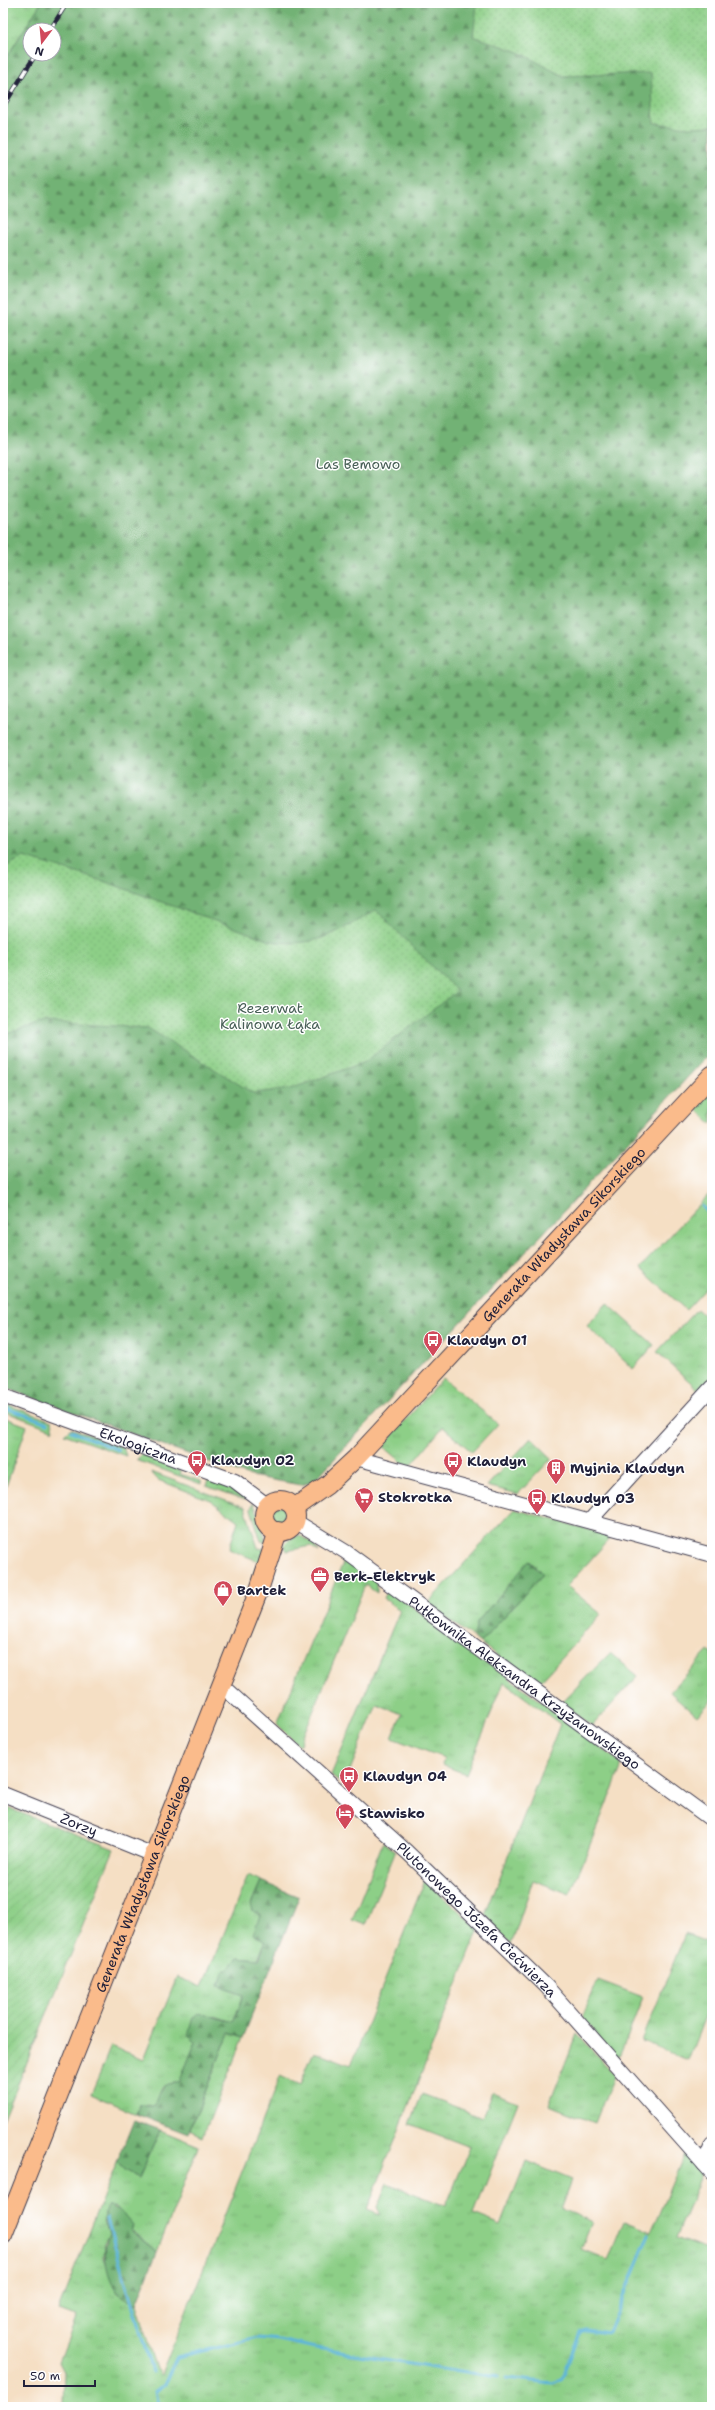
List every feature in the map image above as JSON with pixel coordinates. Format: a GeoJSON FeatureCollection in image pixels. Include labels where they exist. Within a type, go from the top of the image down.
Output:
{"type":"FeatureCollection","features":[{"type":"Feature","properties":{"kind":"main road","name":"Generała Władysława Sikorskiego"},"geometry":{"type":"LineString","coordinates":[[295,1515],[356,1458],[712,1075]]}},
{"type":"Feature","properties":{"kind":"main road"},"geometry":{"type":"LineString","coordinates":[[281,1500],[289,1503],[295,1515],[288,1529],[278,1531],[269,1527],[265,1520],[265,1512],[268,1506],[281,1500]]}},
{"type":"Feature","properties":{"kind":"main road","name":"Generała Władysława Sikorskiego"},"geometry":{"type":"LineString","coordinates":[[3,2235],[259,1590],[278,1531]]}},
{"type":"Feature","properties":{"kind":"street"},"geometry":{"type":"LineString","coordinates":[[592,1522],[593,1517],[712,1387]]}},
{"type":"Feature","properties":{"kind":"street","name":"Ekologiczna"},"geometry":{"type":"LineString","coordinates":[[3,1396],[236,1481],[268,1506]]}},
{"type":"Feature","properties":{"kind":"street"},"geometry":{"type":"LineString","coordinates":[[356,1458],[712,1555]]}},
{"type":"Feature","properties":{"kind":"street","name":"Pułkownika Aleksandra Krzyżanowskiego"},"geometry":{"type":"LineString","coordinates":[[295,1515],[712,1820]]}},
{"type":"Feature","properties":{"kind":"street","name":"Plutonowego Józefa Ciećwierza"},"geometry":{"type":"LineString","coordinates":[[221,1685],[407,1852],[546,1986],[708,2168]]}},
{"type":"Feature","properties":{"kind":"street","name":"Zorzy"},"geometry":{"type":"LineString","coordinates":[[3,1794],[154,1855]]}},
{"type":"Feature","properties":{"kind":"street"},"geometry":{"type":"LineString","coordinates":[[708,2168],[712,2144]]}},
{"type":"Feature","properties":{"kind":"green space"},"geometry":{"type":"Polygon","coordinates":[[[3,3],[41,3],[29,22],[22,22],[22,33],[3,63],[3,3]]]}},
{"type":"Feature","properties":{"kind":"green space","name":"Las Bemowo"},"geometry":{"type":"Polygon","coordinates":[[[41,3],[712,3],[712,1051],[313,1482],[300,1485],[246,1475],[3,1387],[3,63],[22,33],[22,62],[62,62],[62,22],[29,22],[41,3]]]}},
{"type":"Feature","properties":{"kind":"green space"},"geometry":{"type":"Polygon","coordinates":[[[406,3],[712,3],[712,126],[689,127],[654,123],[651,73],[563,76],[519,52],[473,36],[477,5],[406,3]]]}},
{"type":"Feature","properties":{"kind":"green space","name":"Rezerwat Kalinowa Łąka"},"geometry":{"type":"Polygon","coordinates":[[[24,857],[103,881],[271,941],[287,943],[314,940],[338,931],[376,910],[457,991],[365,1062],[290,1089],[253,1093],[148,1028],[44,1022],[3,1035],[3,868],[24,857]]]}},
{"type":"Feature","properties":{"kind":"green space"},"geometry":{"type":"Polygon","coordinates":[[[712,1090],[712,1124],[695,1108],[712,1090]]]}},
{"type":"Feature","properties":{"kind":"green space"},"geometry":{"type":"Polygon","coordinates":[[[712,1191],[712,1282],[686,1310],[640,1268],[712,1191]]]}},
{"type":"Feature","properties":{"kind":"green space"},"geometry":{"type":"Polygon","coordinates":[[[607,1303],[654,1345],[633,1369],[587,1326],[607,1303]]]}},
{"type":"Feature","properties":{"kind":"green space"},"geometry":{"type":"Polygon","coordinates":[[[697,1309],[712,1323],[712,1378],[700,1391],[657,1352],[697,1309]]]}},
{"type":"Feature","properties":{"kind":"green space"},"geometry":{"type":"Polygon","coordinates":[[[443,1378],[498,1424],[472,1452],[443,1427],[411,1465],[403,1463],[383,1446],[443,1378]]]}},
{"type":"Feature","properties":{"kind":"green space"},"geometry":{"type":"Polygon","coordinates":[[[3,1403],[52,1421],[54,1430],[3,1411],[3,1403]]]}},
{"type":"Feature","properties":{"kind":"green space"},"geometry":{"type":"Polygon","coordinates":[[[3,1417],[27,1426],[3,1495],[3,1417]]]}},
{"type":"Feature","properties":{"kind":"green space"},"geometry":{"type":"Polygon","coordinates":[[[71,1428],[123,1447],[126,1456],[64,1434],[71,1428]]]}},
{"type":"Feature","properties":{"kind":"green space"},"geometry":{"type":"Polygon","coordinates":[[[531,1438],[552,1458],[518,1494],[487,1486],[531,1438]]]}},
{"type":"Feature","properties":{"kind":"green space"},"geometry":{"type":"Polygon","coordinates":[[[143,1454],[181,1471],[180,1474],[201,1481],[201,1484],[136,1460],[143,1454]]]}},
{"type":"Feature","properties":{"kind":"green space"},"geometry":{"type":"Polygon","coordinates":[[[151,1472],[245,1507],[258,1548],[264,1549],[258,1572],[251,1581],[258,1561],[229,1549],[238,1521],[210,1500],[158,1480],[151,1472]]]}},
{"type":"Feature","properties":{"kind":"green space"},"geometry":{"type":"Polygon","coordinates":[[[208,1481],[230,1486],[248,1498],[244,1499],[206,1486],[208,1481]]]}},
{"type":"Feature","properties":{"kind":"green space"},"geometry":{"type":"Polygon","coordinates":[[[253,1503],[261,1523],[266,1543],[261,1541],[251,1509],[253,1503]]]}},
{"type":"Feature","properties":{"kind":"green space"},"geometry":{"type":"Polygon","coordinates":[[[280,1506],[287,1509],[290,1516],[287,1523],[280,1526],[273,1523],[270,1516],[273,1509],[280,1506]]]}},
{"type":"Feature","properties":{"kind":"green space"},"geometry":{"type":"Polygon","coordinates":[[[514,1509],[612,1536],[567,1586],[601,1614],[537,1685],[480,1643],[543,1574],[530,1561],[477,1622],[474,1638],[427,1604],[514,1509]]]}},
{"type":"Feature","properties":{"kind":"green space"},"geometry":{"type":"Polygon","coordinates":[[[299,1535],[315,1545],[319,1552],[310,1546],[287,1551],[284,1545],[289,1540],[299,1535]]]}},
{"type":"Feature","properties":{"kind":"green space"},"geometry":{"type":"Polygon","coordinates":[[[345,1558],[377,1581],[377,1593],[365,1585],[299,1746],[277,1724],[345,1558]]]}},
{"type":"Feature","properties":{"kind":"green space"},"geometry":{"type":"Polygon","coordinates":[[[529,1561],[543,1574],[480,1643],[474,1638],[477,1622],[529,1561]]]}},
{"type":"Feature","properties":{"kind":"green space"},"geometry":{"type":"Polygon","coordinates":[[[388,1589],[564,1718],[621,1763],[621,1768],[570,1894],[533,1880],[511,1945],[485,1915],[560,1724],[504,1682],[466,1774],[442,1765],[444,1758],[392,1738],[402,1714],[377,1704],[344,1785],[331,1775],[400,1610],[383,1598],[388,1589]]]}},
{"type":"Feature","properties":{"kind":"green space"},"geometry":{"type":"Polygon","coordinates":[[[708,1651],[712,1654],[712,1700],[697,1716],[670,1692],[708,1651]]]}},
{"type":"Feature","properties":{"kind":"green space"},"geometry":{"type":"Polygon","coordinates":[[[610,1653],[638,1676],[592,1726],[561,1703],[610,1653]]]}},
{"type":"Feature","properties":{"kind":"green space"},"geometry":{"type":"Polygon","coordinates":[[[3,1806],[114,1849],[3,2121],[3,1806]]]}},
{"type":"Feature","properties":{"kind":"green space"},"geometry":{"type":"Polygon","coordinates":[[[383,1842],[395,1852],[365,1925],[352,1920],[383,1842]]]}},
{"type":"Feature","properties":{"kind":"green space"},"geometry":{"type":"Polygon","coordinates":[[[248,1875],[261,1881],[251,1904],[261,1915],[255,1936],[266,1940],[258,1959],[238,1957],[228,1970],[223,1988],[244,1995],[233,2022],[215,2016],[196,2041],[179,2084],[173,2083],[162,2087],[154,2106],[147,2104],[138,2110],[136,2114],[91,2094],[111,2046],[144,2059],[177,1977],[202,1987],[248,1875]]]}},
{"type":"Feature","properties":{"kind":"green space"},"geometry":{"type":"Polygon","coordinates":[[[425,1880],[479,1929],[367,2210],[381,2215],[377,2207],[387,2183],[446,2206],[470,2147],[410,2124],[422,2094],[482,2117],[492,2092],[518,2102],[474,2214],[501,2225],[526,2161],[572,2180],[561,2209],[592,2222],[581,2249],[608,2260],[624,2221],[651,2232],[685,2153],[703,2172],[676,2238],[709,2251],[712,2247],[712,2407],[63,2407],[64,2372],[59,2362],[77,2316],[58,2310],[117,2162],[124,2170],[139,2178],[160,2130],[199,2146],[157,2252],[131,2230],[133,2226],[114,2206],[104,2221],[109,2234],[105,2241],[104,2258],[118,2294],[136,2305],[156,2369],[161,2375],[280,2076],[300,2085],[314,2051],[351,2065],[425,1880]]]}},
{"type":"Feature","properties":{"kind":"green space"},"geometry":{"type":"Polygon","coordinates":[[[261,1881],[299,1897],[243,2038],[229,2033],[188,2134],[136,2114],[140,2105],[154,2105],[162,2088],[169,2084],[179,2083],[196,2041],[188,2035],[193,2017],[199,2013],[233,2022],[244,1995],[223,1988],[219,1984],[224,1970],[228,1970],[238,1957],[259,1959],[266,1941],[253,1934],[260,1916],[253,1911],[251,1904],[261,1881]]]}},
{"type":"Feature","properties":{"kind":"green space"},"geometry":{"type":"Polygon","coordinates":[[[685,1934],[712,1944],[712,2011],[708,2009],[688,2060],[642,2041],[685,1934]]]}},
{"type":"Feature","properties":{"kind":"green space"},"geometry":{"type":"Polygon","coordinates":[[[598,1980],[643,1997],[620,2055],[616,2058],[582,2018],[598,1980]]]}},
{"type":"Feature","properties":{"kind":"green space"},"geometry":{"type":"Polygon","coordinates":[[[229,2033],[243,2038],[203,2136],[190,2130],[229,2033]]]}},
{"type":"Feature","properties":{"kind":"green space"},"geometry":{"type":"Polygon","coordinates":[[[577,2033],[614,2075],[595,2123],[549,2105],[577,2033]]]}},
{"type":"Feature","properties":{"kind":"green space"},"geometry":{"type":"Polygon","coordinates":[[[134,2120],[160,2130],[139,2178],[124,2170],[117,2162],[134,2120]]]}},
{"type":"Feature","properties":{"kind":"green space"},"geometry":{"type":"Polygon","coordinates":[[[108,2205],[120,2211],[133,2226],[131,2231],[157,2252],[136,2305],[119,2295],[108,2272],[105,2248],[109,2234],[104,2216],[108,2205]]]}},
{"type":"Feature","properties":{"kind":"waterway"},"geometry":{"type":"LineString","coordinates":[[702,1206],[712,1217]]}},
{"type":"Feature","properties":{"kind":"waterway"},"geometry":{"type":"LineString","coordinates":[[3,1407],[48,1423]]}},
{"type":"Feature","properties":{"kind":"waterway"},"geometry":{"type":"LineString","coordinates":[[71,1431],[119,1450]]}},
{"type":"Feature","properties":{"kind":"waterway"},"geometry":{"type":"LineString","coordinates":[[107,2219],[152,2372]]}},
{"type":"Feature","properties":{"kind":"waterway"},"geometry":{"type":"LineString","coordinates":[[506,2378],[553,2383],[560,2379],[564,2374],[580,2332],[586,2330],[608,2333],[649,2234]]}},
{"type":"Feature","properties":{"kind":"waterway"},"geometry":{"type":"LineString","coordinates":[[159,2407],[156,2391],[164,2384],[177,2357],[257,2338],[279,2340],[315,2348],[498,2377]]}},
{"type":"Feature","properties":{"kind":"railway"},"geometry":{"type":"LineString","coordinates":[[55,22],[67,3]]}},
{"type":"Feature","properties":{"kind":"railway"},"geometry":{"type":"LineString","coordinates":[[3,107],[31,62]]}},
{"type":"Feature","properties":{"kind":"place","name":"Klaudyn 01"},"geometry":{"type":"Point","coordinates":[433,1357]}},
{"type":"Feature","properties":{"kind":"place","name":"Klaudyn 02"},"geometry":{"type":"Point","coordinates":[197,1477]}},
{"type":"Feature","properties":{"kind":"place","name":"Klaudyn"},"geometry":{"type":"Point","coordinates":[453,1478]}},
{"type":"Feature","properties":{"kind":"place","name":"Myjnia Klaudyn"},"geometry":{"type":"Point","coordinates":[556,1485]}},
{"type":"Feature","properties":{"kind":"place","name":"Stokrotka"},"geometry":{"type":"Point","coordinates":[364,1514]}},
{"type":"Feature","properties":{"kind":"place","name":"Klaudyn 03"},"geometry":{"type":"Point","coordinates":[537,1515]}},
{"type":"Feature","properties":{"kind":"place","name":"Berk-Elektryk"},"geometry":{"type":"Point","coordinates":[320,1593]}},
{"type":"Feature","properties":{"kind":"place","name":"Bartek"},"geometry":{"type":"Point","coordinates":[223,1607]}},
{"type":"Feature","properties":{"kind":"place","name":"Klaudyn 04"},"geometry":{"type":"Point","coordinates":[349,1793]}},
{"type":"Feature","properties":{"kind":"place","name":"Stawisko"},"geometry":{"type":"Point","coordinates":[345,1830]}}]}
